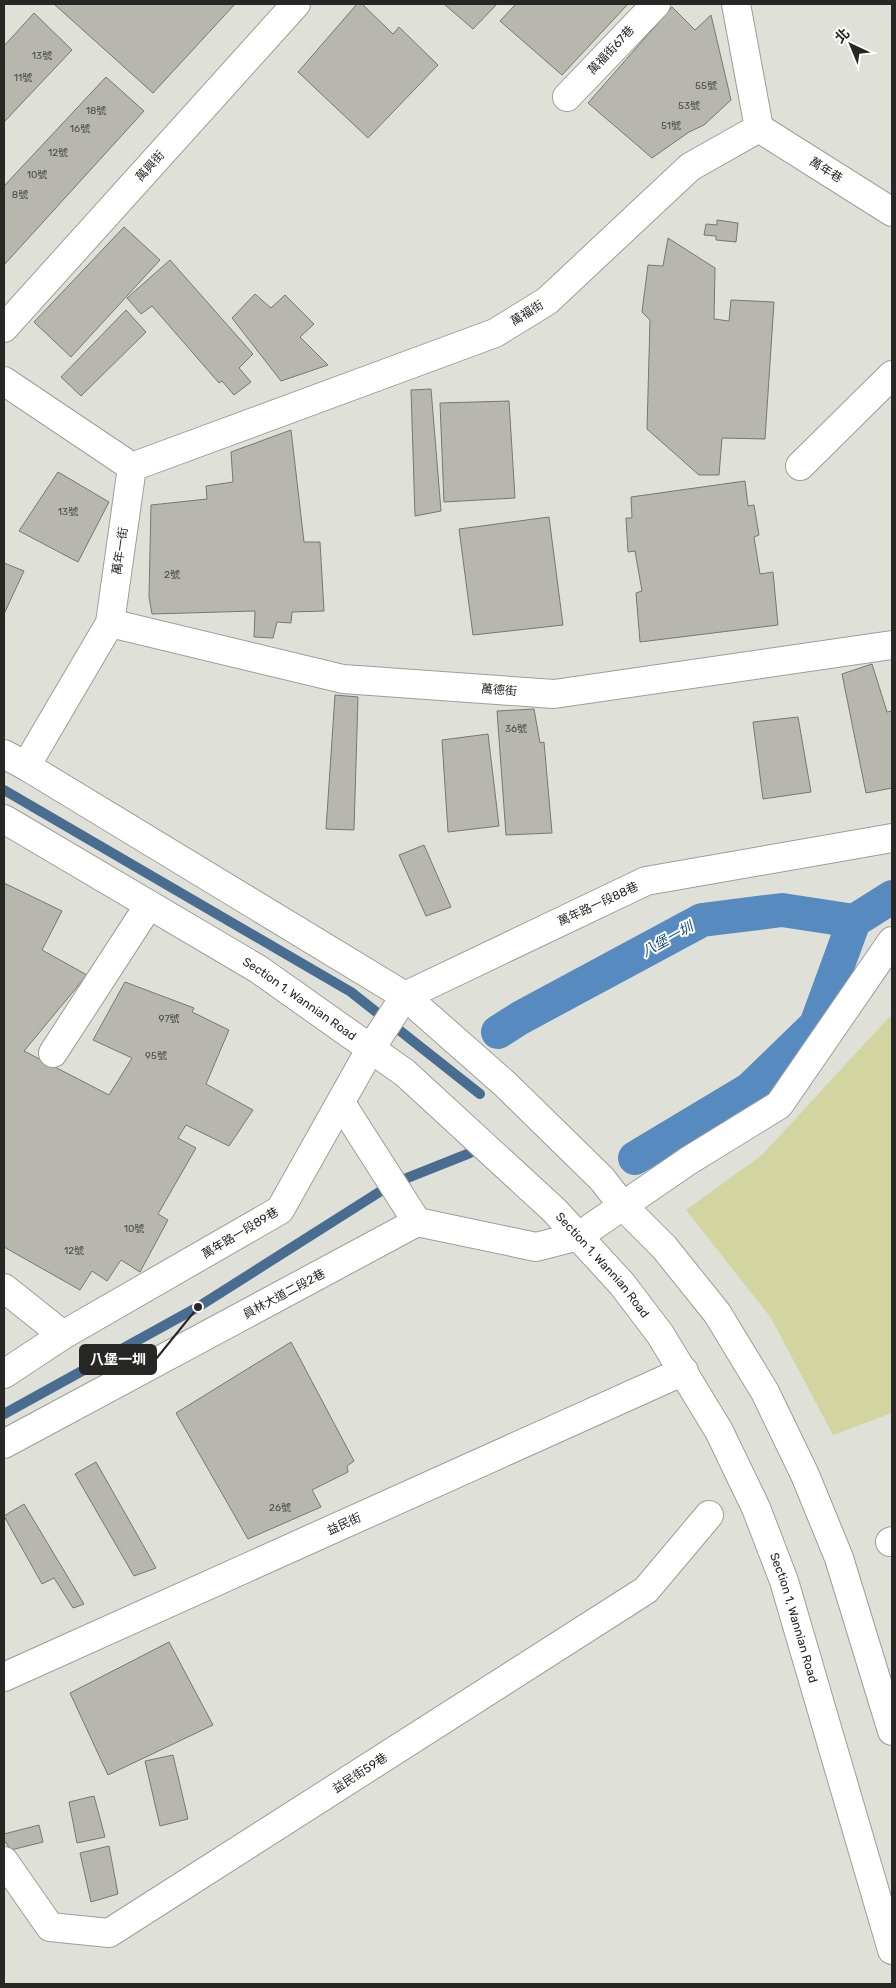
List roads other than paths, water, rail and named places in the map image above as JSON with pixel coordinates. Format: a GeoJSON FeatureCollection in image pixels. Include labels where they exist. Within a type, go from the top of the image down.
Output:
{"type":"FeatureCollection","features":[{"type":"Feature","properties":{"kind":"street","name":"萬興街"},"geometry":{"type":"LineString","coordinates":[[4,328],[296,4]]}},
{"type":"Feature","properties":{"kind":"street","name":"萬福街67巷"},"geometry":{"type":"LineString","coordinates":[[567,97],[656,4]]}},
{"type":"Feature","properties":{"kind":"street"},"geometry":{"type":"LineString","coordinates":[[736,4],[759,128]]}},
{"type":"Feature","properties":{"kind":"street","name":"萬年巷"},"geometry":{"type":"LineString","coordinates":[[759,128],[892,212]]}},
{"type":"Feature","properties":{"kind":"street","name":"萬福街"},"geometry":{"type":"LineString","coordinates":[[132,467],[495,333],[547,301],[690,166],[759,128]]}},
{"type":"Feature","properties":{"kind":"street"},"geometry":{"type":"LineString","coordinates":[[800,466],[892,375]]}},
{"type":"Feature","properties":{"kind":"street"},"geometry":{"type":"LineString","coordinates":[[4,381],[132,467]]}},
{"type":"Feature","properties":{"kind":"street","name":"萬年一街"},"geometry":{"type":"LineString","coordinates":[[15,760],[110,623],[132,467]]}},
{"type":"Feature","properties":{"kind":"street","name":"萬德街"},"geometry":{"type":"LineString","coordinates":[[110,623],[343,679],[554,694],[892,645]]}},
{"type":"Feature","properties":{"kind":"street"},"geometry":{"type":"LineString","coordinates":[[15,760],[405,996],[505,1084],[602,1179],[622,1206],[664,1247],[717,1313],[765,1392],[805,1475],[839,1558],[892,1731]]}},
{"type":"Feature","properties":{"kind":"street","name":"Section 1, Wannian Road"},"geometry":{"type":"LineString","coordinates":[[4,819],[258,968],[405,1073],[554,1210],[622,1284],[655,1327],[720,1431],[756,1508],[784,1581],[892,1950]]}},
{"type":"Feature","properties":{"kind":"street","name":"萬年路一段88巷"},"geometry":{"type":"LineString","coordinates":[[405,996],[646,881],[892,838]]}},
{"type":"Feature","properties":{"kind":"street"},"geometry":{"type":"LineString","coordinates":[[53,1053],[150,905]]}},
{"type":"Feature","properties":{"kind":"street"},"geometry":{"type":"LineString","coordinates":[[342,1103],[417,1222],[536,1247],[579,1236],[688,1161],[779,1105],[892,941]]}},
{"type":"Feature","properties":{"kind":"street","name":"萬年路一段89巷"},"geometry":{"type":"LineString","coordinates":[[4,1374],[63,1335],[280,1210],[342,1103],[371,1048],[405,996]]}},
{"type":"Feature","properties":{"kind":"street","name":"員林大道二段2巷"},"geometry":{"type":"LineString","coordinates":[[4,1444],[417,1222]]}},
{"type":"Feature","properties":{"kind":"street"},"geometry":{"type":"LineString","coordinates":[[4,1288],[63,1335]]}},
{"type":"Feature","properties":{"kind":"street","name":"益民街"},"geometry":{"type":"LineString","coordinates":[[4,1676],[684,1371]]}},
{"type":"Feature","properties":{"kind":"street","name":"益民街59巷"},"geometry":{"type":"LineString","coordinates":[[4,1861],[50,1927],[110,1933],[646,1590],[709,1515]]}},
{"type":"Feature","properties":{"kind":"waterway"},"geometry":{"type":"LineString","coordinates":[[4,790],[351,992],[480,1094]]}},
{"type":"Feature","properties":{"kind":"waterway","name":"八堡一圳"},"geometry":{"type":"LineString","coordinates":[[498,1032],[520,1018],[702,920],[782,910],[854,921],[892,897]]}},
{"type":"Feature","properties":{"kind":"waterway","name":"八堡一圳"},"geometry":{"type":"LineString","coordinates":[[635,1158],[750,1089],[816,1025],[854,921]]}},
{"type":"Feature","properties":{"kind":"waterway","name":"八堡一圳"},"geometry":{"type":"LineString","coordinates":[[4,1414],[198,1307],[392,1184],[470,1153]]}},
{"type":"Feature","properties":{"kind":"place","name":"八堡一圳"},"geometry":{"type":"Point","coordinates":[198,1307]}}]}
